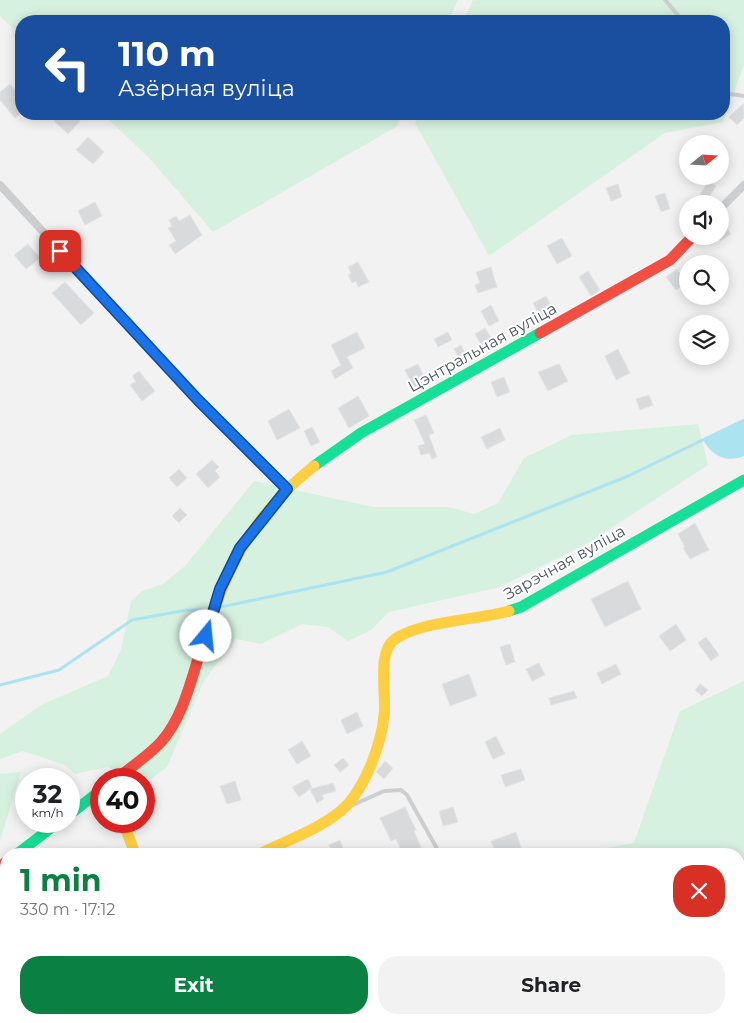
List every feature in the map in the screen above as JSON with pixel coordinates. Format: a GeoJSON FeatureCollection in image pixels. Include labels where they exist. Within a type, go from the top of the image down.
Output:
{"type":"FeatureCollection","features":[{"type":"Feature","properties":{"kind":"street"},"geometry":{"type":"LineString","coordinates":[[0,185],[198,400],[287,489]]}},
{"type":"Feature","properties":{"kind":"street"},"geometry":{"type":"LineString","coordinates":[[729,200],[744,185]]}},
{"type":"Feature","properties":{"kind":"street","name":"Цэнтральная вуліца"},"geometry":{"type":"LineString","coordinates":[[129,768],[163,740],[178,713],[189,685],[220,589],[230,568],[251,532],[287,489],[327,455],[354,437],[670,260],[684,245]]}},
{"type":"Feature","properties":{"kind":"street","name":"Зарэчная вуліца"},"geometry":{"type":"LineString","coordinates":[[270,848],[344,809],[362,781],[379,737],[385,704],[385,655],[388,646],[394,640],[414,631],[501,615],[520,607],[744,480]]}},
{"type":"Feature","properties":{"kind":"street"},"geometry":{"type":"LineString","coordinates":[[80,806],[90,799]]}},
{"type":"Feature","properties":{"kind":"street"},"geometry":{"type":"LineString","coordinates":[[25,848],[44,833]]}},
{"type":"Feature","properties":{"kind":"street"},"geometry":{"type":"LineString","coordinates":[[127,833],[133,848]]}},
{"type":"Feature","properties":{"kind":"lane"},"geometry":{"type":"LineString","coordinates":[[665,0],[678,15]]}},
{"type":"Feature","properties":{"kind":"lane"},"geometry":{"type":"LineString","coordinates":[[730,94],[744,96]]}},
{"type":"Feature","properties":{"kind":"lane"},"geometry":{"type":"LineString","coordinates":[[344,809],[384,791],[401,790],[407,795],[437,848]]}},
{"type":"Feature","properties":{"kind":"green space"},"geometry":{"type":"Polygon","coordinates":[[[0,0],[458,0],[451,15],[15,15],[15,30],[0,16],[0,0]]]}},
{"type":"Feature","properties":{"kind":"green space"},"geometry":{"type":"Polygon","coordinates":[[[473,0],[744,0],[744,65],[730,103],[730,15],[466,15],[473,0]]]}},
{"type":"Feature","properties":{"kind":"green space"},"geometry":{"type":"Polygon","coordinates":[[[109,120],[400,120],[396,127],[213,232],[150,159],[109,120]]]}},
{"type":"Feature","properties":{"kind":"green space"},"geometry":{"type":"Polygon","coordinates":[[[416,120],[724,120],[723,122],[665,133],[489,256],[415,123],[416,120]]]}},
{"type":"Feature","properties":{"kind":"green space"},"geometry":{"type":"Polygon","coordinates":[[[698,424],[708,465],[590,542],[500,587],[389,612],[371,630],[348,641],[328,627],[302,624],[261,644],[236,639],[203,682],[167,767],[155,776],[155,768],[90,768],[90,771],[80,773],[80,768],[68,768],[65,765],[23,751],[0,759],[0,734],[41,705],[108,676],[121,650],[131,601],[142,591],[163,584],[185,566],[254,481],[373,507],[449,507],[474,514],[498,503],[524,458],[572,435],[698,424]]]}},
{"type":"Feature","properties":{"kind":"green space"},"geometry":{"type":"Polygon","coordinates":[[[744,681],[744,848],[605,848],[634,843],[680,711],[744,681]]]}},
{"type":"Feature","properties":{"kind":"green space"},"geometry":{"type":"Polygon","coordinates":[[[15,773],[15,792],[0,841],[0,774],[15,773]]]}},
{"type":"Feature","properties":{"kind":"water"},"geometry":{"type":"Polygon","coordinates":[[[744,420],[744,456],[731,459],[720,457],[703,440],[744,420]]]}},
{"type":"Feature","properties":{"kind":"building"},"geometry":{"type":"Polygon","coordinates":[[[10,84],[15,90],[15,118],[0,100],[0,92],[10,84]]]}},
{"type":"Feature","properties":{"kind":"building"},"geometry":{"type":"Polygon","coordinates":[[[744,103],[744,118],[737,125],[730,116],[744,103]]]}},
{"type":"Feature","properties":{"kind":"building"},"geometry":{"type":"Polygon","coordinates":[[[79,120],[80,121],[68,134],[54,121],[79,120]]]}},
{"type":"Feature","properties":{"kind":"building"},"geometry":{"type":"Polygon","coordinates":[[[88,137],[104,152],[93,164],[76,150],[88,137]]]}},
{"type":"Feature","properties":{"kind":"building"},"geometry":{"type":"Polygon","coordinates":[[[618,184],[622,197],[611,201],[606,188],[618,184]]]}},
{"type":"Feature","properties":{"kind":"building"},"geometry":{"type":"Polygon","coordinates":[[[706,185],[716,186],[710,195],[700,194],[706,185]]]}},
{"type":"Feature","properties":{"kind":"building"},"geometry":{"type":"Polygon","coordinates":[[[665,193],[670,209],[661,212],[655,196],[665,193]]]}},
{"type":"Feature","properties":{"kind":"building"},"geometry":{"type":"Polygon","coordinates":[[[95,202],[102,216],[85,225],[78,211],[95,202]]]}},
{"type":"Feature","properties":{"kind":"building"},"geometry":{"type":"Polygon","coordinates":[[[190,215],[202,235],[175,254],[169,245],[176,241],[168,228],[172,226],[169,220],[176,216],[179,221],[190,215]]]}},
{"type":"Feature","properties":{"kind":"building"},"geometry":{"type":"Polygon","coordinates":[[[562,238],[572,256],[557,264],[547,246],[562,238]]]}},
{"type":"Feature","properties":{"kind":"building"},"geometry":{"type":"Polygon","coordinates":[[[28,244],[40,258],[26,269],[14,255],[28,244]]]}},
{"type":"Feature","properties":{"kind":"building"},"geometry":{"type":"Polygon","coordinates":[[[358,262],[369,282],[358,287],[356,281],[352,283],[348,275],[351,273],[348,267],[358,262]]]}},
{"type":"Feature","properties":{"kind":"building"},"geometry":{"type":"Polygon","coordinates":[[[491,267],[497,287],[478,293],[475,285],[480,283],[476,272],[491,267]]]}},
{"type":"Feature","properties":{"kind":"building"},"geometry":{"type":"Polygon","coordinates":[[[677,269],[679,272],[679,288],[676,290],[666,277],[677,269]]]}},
{"type":"Feature","properties":{"kind":"building"},"geometry":{"type":"Polygon","coordinates":[[[588,271],[600,290],[591,296],[579,277],[588,271]]]}},
{"type":"Feature","properties":{"kind":"building"},"geometry":{"type":"Polygon","coordinates":[[[65,282],[94,313],[81,325],[52,293],[65,282]]]}},
{"type":"Feature","properties":{"kind":"building"},"geometry":{"type":"Polygon","coordinates":[[[546,296],[554,311],[541,318],[533,303],[546,296]]]}},
{"type":"Feature","properties":{"kind":"building"},"geometry":{"type":"Polygon","coordinates":[[[491,305],[499,321],[489,326],[481,311],[491,305]]]}},
{"type":"Feature","properties":{"kind":"building"},"geometry":{"type":"Polygon","coordinates":[[[485,328],[494,342],[483,348],[475,334],[485,328]]]}},
{"type":"Feature","properties":{"kind":"building"},"geometry":{"type":"Polygon","coordinates":[[[357,332],[365,348],[347,357],[353,368],[335,379],[331,371],[341,365],[331,345],[357,332]]]}},
{"type":"Feature","properties":{"kind":"building"},"geometry":{"type":"Polygon","coordinates":[[[448,332],[452,340],[438,347],[434,339],[448,332]]]}},
{"type":"Feature","properties":{"kind":"building"},"geometry":{"type":"Polygon","coordinates":[[[461,345],[467,357],[460,360],[454,349],[461,345]]]}},
{"type":"Feature","properties":{"kind":"building"},"geometry":{"type":"Polygon","coordinates":[[[618,349],[630,373],[616,380],[605,356],[618,349]]]}},
{"type":"Feature","properties":{"kind":"building"},"geometry":{"type":"Polygon","coordinates":[[[418,364],[428,385],[415,391],[405,370],[418,364]]]}},
{"type":"Feature","properties":{"kind":"building"},"geometry":{"type":"Polygon","coordinates":[[[559,364],[568,381],[548,391],[538,372],[559,364]]]}},
{"type":"Feature","properties":{"kind":"building"},"geometry":{"type":"Polygon","coordinates":[[[139,371],[155,391],[142,401],[130,385],[136,381],[132,376],[139,371]]]}},
{"type":"Feature","properties":{"kind":"building"},"geometry":{"type":"Polygon","coordinates":[[[504,377],[510,392],[497,397],[491,382],[504,377]]]}},
{"type":"Feature","properties":{"kind":"building"},"geometry":{"type":"Polygon","coordinates":[[[649,395],[653,405],[640,410],[636,399],[649,395]]]}},
{"type":"Feature","properties":{"kind":"building"},"geometry":{"type":"Polygon","coordinates":[[[358,396],[369,416],[349,428],[338,408],[358,396]]]}},
{"type":"Feature","properties":{"kind":"building"},"geometry":{"type":"Polygon","coordinates":[[[289,409],[300,428],[277,440],[268,421],[289,409]]]}},
{"type":"Feature","properties":{"kind":"building"},"geometry":{"type":"Polygon","coordinates":[[[426,415],[434,433],[429,435],[437,457],[432,459],[429,453],[421,455],[418,446],[425,444],[414,420],[426,415]]]}},
{"type":"Feature","properties":{"kind":"building"},"geometry":{"type":"Polygon","coordinates":[[[312,427],[320,442],[311,446],[304,431],[312,427]]]}},
{"type":"Feature","properties":{"kind":"building"},"geometry":{"type":"Polygon","coordinates":[[[500,428],[505,440],[487,449],[481,437],[500,428]]]}},
{"type":"Feature","properties":{"kind":"building"},"geometry":{"type":"Polygon","coordinates":[[[212,460],[219,467],[215,471],[220,477],[208,488],[196,474],[212,460]]]}},
{"type":"Feature","properties":{"kind":"building"},"geometry":{"type":"Polygon","coordinates":[[[179,469],[187,478],[177,487],[169,478],[179,469]]]}},
{"type":"Feature","properties":{"kind":"building"},"geometry":{"type":"Polygon","coordinates":[[[180,508],[187,515],[179,523],[172,516],[180,508]]]}},
{"type":"Feature","properties":{"kind":"building"},"geometry":{"type":"Polygon","coordinates":[[[695,523],[709,550],[690,559],[683,548],[685,547],[678,534],[695,523]]]}},
{"type":"Feature","properties":{"kind":"building"},"geometry":{"type":"Polygon","coordinates":[[[628,581],[641,609],[605,627],[591,599],[628,581]]]}},
{"type":"Feature","properties":{"kind":"building"},"geometry":{"type":"Polygon","coordinates":[[[676,624],[686,640],[670,651],[659,636],[676,624]]]}},
{"type":"Feature","properties":{"kind":"building"},"geometry":{"type":"Polygon","coordinates":[[[706,637],[719,655],[711,661],[698,643],[706,637]]]}},
{"type":"Feature","properties":{"kind":"building"},"geometry":{"type":"Polygon","coordinates":[[[510,644],[515,662],[506,665],[500,647],[510,644]]]}},
{"type":"Feature","properties":{"kind":"building"},"geometry":{"type":"Polygon","coordinates":[[[539,663],[545,675],[532,681],[526,669],[539,663]]]}},
{"type":"Feature","properties":{"kind":"building"},"geometry":{"type":"Polygon","coordinates":[[[616,664],[621,674],[602,684],[597,673],[616,664]]]}},
{"type":"Feature","properties":{"kind":"building"},"geometry":{"type":"Polygon","coordinates":[[[469,674],[477,696],[450,706],[442,684],[469,674]]]}},
{"type":"Feature","properties":{"kind":"building"},"geometry":{"type":"Polygon","coordinates":[[[700,684],[708,690],[702,696],[695,690],[700,684]]]}},
{"type":"Feature","properties":{"kind":"building"},"geometry":{"type":"Polygon","coordinates":[[[574,691],[577,698],[551,705],[549,698],[574,691]]]}},
{"type":"Feature","properties":{"kind":"building"},"geometry":{"type":"Polygon","coordinates":[[[357,712],[363,726],[347,734],[341,720],[357,712]]]}},
{"type":"Feature","properties":{"kind":"building"},"geometry":{"type":"Polygon","coordinates":[[[496,736],[505,754],[493,759],[485,742],[496,736]]]}},
{"type":"Feature","properties":{"kind":"building"},"geometry":{"type":"Polygon","coordinates":[[[302,741],[311,756],[297,764],[288,750],[302,741]]]}},
{"type":"Feature","properties":{"kind":"building"},"geometry":{"type":"Polygon","coordinates":[[[343,758],[349,765],[340,772],[334,765],[343,758]]]}},
{"type":"Feature","properties":{"kind":"building"},"geometry":{"type":"Polygon","coordinates":[[[385,761],[393,768],[384,779],[376,772],[385,761]]]}},
{"type":"Feature","properties":{"kind":"building"},"geometry":{"type":"Polygon","coordinates":[[[521,769],[525,780],[505,787],[501,775],[521,769]]]}},
{"type":"Feature","properties":{"kind":"building"},"geometry":{"type":"Polygon","coordinates":[[[308,779],[312,787],[299,797],[292,787],[308,779]]]}},
{"type":"Feature","properties":{"kind":"building"},"geometry":{"type":"Polygon","coordinates":[[[235,781],[241,800],[227,804],[220,786],[235,781]]]}},
{"type":"Feature","properties":{"kind":"building"},"geometry":{"type":"Polygon","coordinates":[[[333,783],[336,791],[322,795],[324,799],[317,803],[310,789],[333,783]]]}},
{"type":"Feature","properties":{"kind":"building"},"geometry":{"type":"Polygon","coordinates":[[[405,807],[416,830],[414,831],[421,848],[400,848],[396,839],[391,841],[380,818],[405,807]]]}},
{"type":"Feature","properties":{"kind":"building"},"geometry":{"type":"Polygon","coordinates":[[[453,807],[458,822],[443,826],[439,811],[453,807]]]}},
{"type":"Feature","properties":{"kind":"building"},"geometry":{"type":"Polygon","coordinates":[[[516,832],[521,848],[494,848],[491,841],[516,832]]]}},
{"type":"Feature","properties":{"kind":"building"},"geometry":{"type":"Polygon","coordinates":[[[340,840],[343,848],[330,848],[329,845],[340,840]]]}},
{"type":"Feature","properties":{"kind":"waterway"},"geometry":{"type":"LineString","coordinates":[[221,607],[387,572],[626,477],[744,420]]}},
{"type":"Feature","properties":{"kind":"waterway"},"geometry":{"type":"LineString","coordinates":[[0,685],[59,670],[132,620],[187,610],[202,610]]}},
{"type":"Feature","properties":{"kind":"traffic: fast"},"geometry":{"type":"LineString","coordinates":[[314,466],[361,433],[540,333]]}},
{"type":"Feature","properties":{"kind":"traffic: fast"},"geometry":{"type":"LineString","coordinates":[[509,611],[521,607],[744,480]]}},
{"type":"Feature","properties":{"kind":"traffic: fast"},"geometry":{"type":"LineString","coordinates":[[80,806],[90,799]]}},
{"type":"Feature","properties":{"kind":"traffic: fast"},"geometry":{"type":"LineString","coordinates":[[25,848],[44,833]]}},
{"type":"Feature","properties":{"kind":"traffic: slow"},"geometry":{"type":"LineString","coordinates":[[200,652],[219,597],[241,549],[271,506],[314,466]]}},
{"type":"Feature","properties":{"kind":"traffic: slow"},"geometry":{"type":"LineString","coordinates":[[272,848],[318,826],[340,812],[361,785],[372,762],[380,738],[385,707],[384,664],[389,645],[395,639],[419,628],[509,611]]}},
{"type":"Feature","properties":{"kind":"traffic: slow"},"geometry":{"type":"LineString","coordinates":[[127,833],[133,848]]}},
{"type":"Feature","properties":{"kind":"traffic: jam"},"geometry":{"type":"LineString","coordinates":[[540,333],[670,260],[684,245]]}},
{"type":"Feature","properties":{"kind":"traffic: jam"},"geometry":{"type":"LineString","coordinates":[[130,768],[161,742],[175,722],[185,699],[200,652]]}},
{"type":"Feature","properties":{"kind":"route"},"geometry":{"type":"LineString","coordinates":[[60,251],[198,400],[287,489],[240,548],[220,589],[206,636]]}}]}
